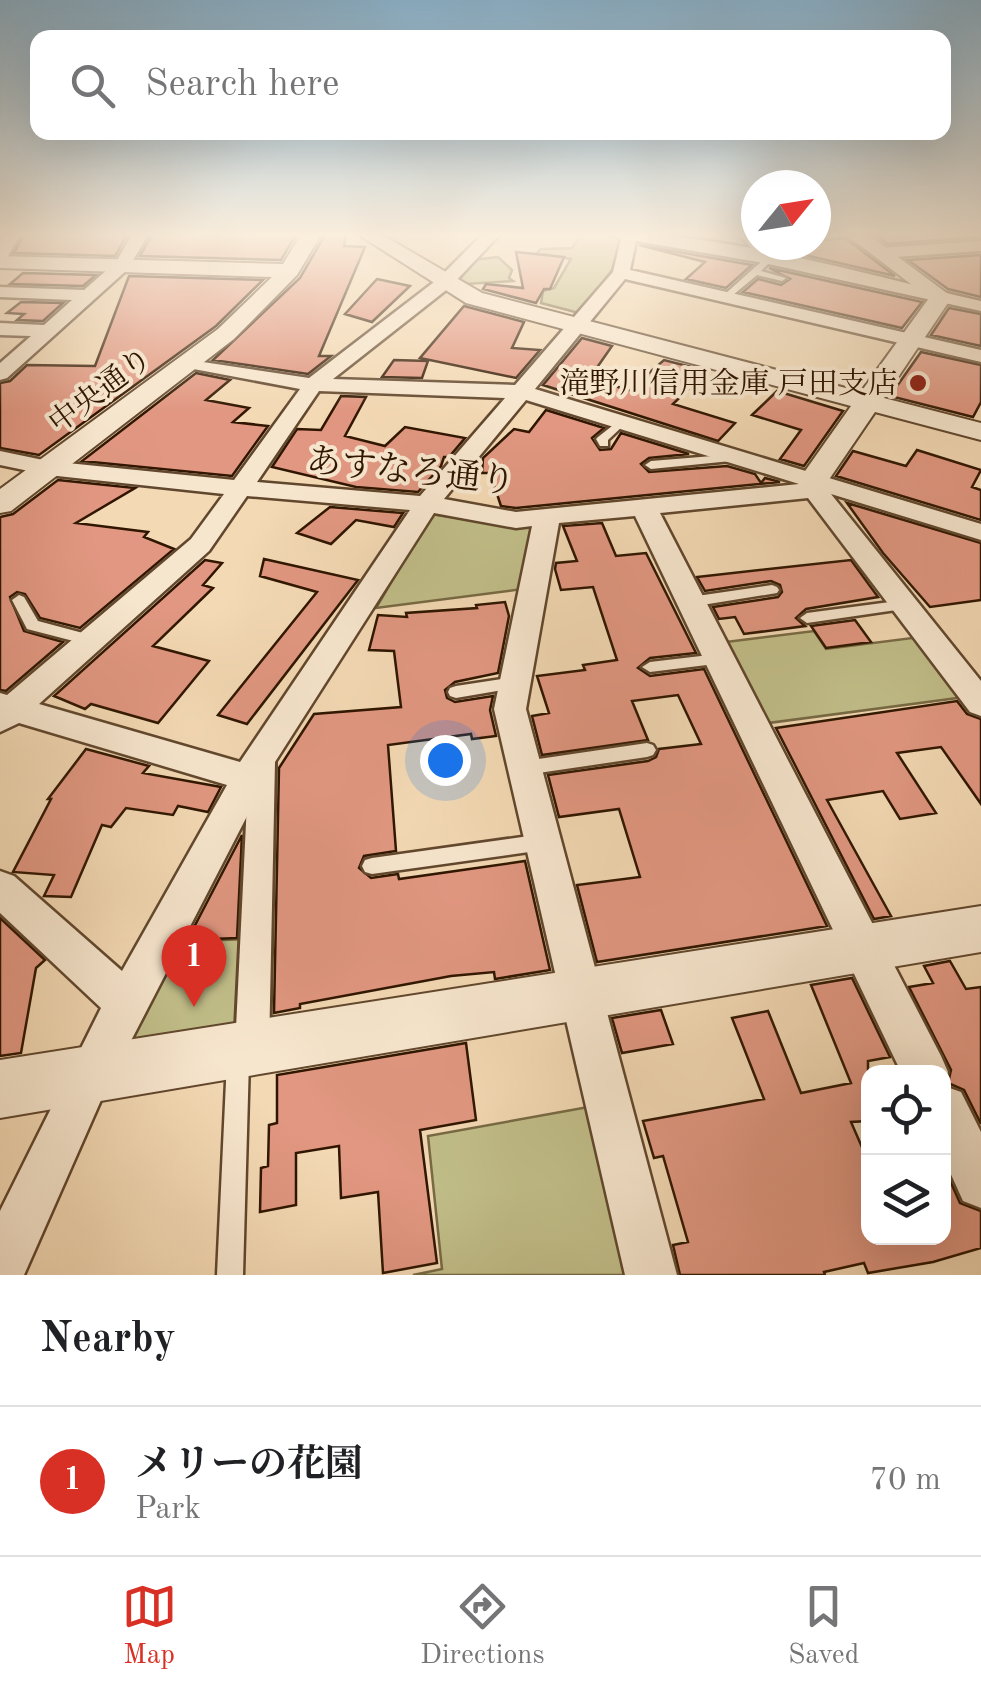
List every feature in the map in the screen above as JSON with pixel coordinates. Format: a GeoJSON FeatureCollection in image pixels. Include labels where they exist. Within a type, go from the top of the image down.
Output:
{"type":"FeatureCollection","features":[{"type":"Feature","properties":{"kind":"street"},"geometry":{"type":"LineString","coordinates":[[15,292],[88,295]]}},
{"type":"Feature","properties":{"kind":"street"},"geometry":{"type":"LineString","coordinates":[[0,374],[91,292]]}},
{"type":"Feature","properties":{"kind":"street","name":"中央通り"},"geometry":{"type":"LineString","coordinates":[[0,504],[190,363],[270,292]]}},
{"type":"Feature","properties":{"kind":"street"},"geometry":{"type":"LineString","coordinates":[[3,711],[200,545],[314,385],[432,292]]}},
{"type":"Feature","properties":{"kind":"street"},"geometry":{"type":"LineString","coordinates":[[463,292],[981,432]]}},
{"type":"Feature","properties":{"kind":"street"},"geometry":{"type":"LineString","coordinates":[[0,1269],[89,1075],[255,766],[427,504],[605,292]]}},
{"type":"Feature","properties":{"kind":"street"},"geometry":{"type":"LineString","coordinates":[[705,292],[981,356]]}},
{"type":"Feature","properties":{"kind":"street"},"geometry":{"type":"LineString","coordinates":[[910,292],[981,306]]}},
{"type":"Feature","properties":{"kind":"street"},"geometry":{"type":"LineString","coordinates":[[933,292],[940,298]]}},
{"type":"Feature","properties":{"kind":"street"},"geometry":{"type":"LineString","coordinates":[[814,485],[940,298]]}},
{"type":"Feature","properties":{"kind":"street"},"geometry":{"type":"LineString","coordinates":[[0,329],[48,330]]}},
{"type":"Feature","properties":{"kind":"street"},"geometry":{"type":"LineString","coordinates":[[190,363],[314,385],[523,392],[814,485],[979,527]]}},
{"type":"Feature","properties":{"kind":"street","name":"あすなろ通り"},"geometry":{"type":"LineString","coordinates":[[0,458],[48,468],[427,504],[516,520],[814,485]]}},
{"type":"Feature","properties":{"kind":"street"},"geometry":{"type":"LineString","coordinates":[[814,485],[981,704]]}},
{"type":"Feature","properties":{"kind":"street"},"geometry":{"type":"LineString","coordinates":[[643,505],[921,1065]]}},
{"type":"Feature","properties":{"kind":"street"},"geometry":{"type":"LineString","coordinates":[[547,516],[510,709],[651,1275]]}},
{"type":"Feature","properties":{"kind":"street"},"geometry":{"type":"LineString","coordinates":[[3,711],[255,766]]}},
{"type":"Feature","properties":{"kind":"street"},"geometry":{"type":"LineString","coordinates":[[245,1050],[255,766]]}},
{"type":"Feature","properties":{"kind":"street"},"geometry":{"type":"LineString","coordinates":[[0,888],[128,1004]]}},
{"type":"Feature","properties":{"kind":"street"},"geometry":{"type":"LineString","coordinates":[[0,1089],[981,930]]}},
{"type":"Feature","properties":{"kind":"street"},"geometry":{"type":"LineString","coordinates":[[951,1123],[981,1183]]}},
{"type":"Feature","properties":{"kind":"lane"},"geometry":{"type":"LineString","coordinates":[[726,297],[731,292]]}},
{"type":"Feature","properties":{"kind":"lane"},"geometry":{"type":"LineString","coordinates":[[604,444],[602,439],[621,422]]}},
{"type":"Feature","properties":{"kind":"lane"},"geometry":{"type":"LineString","coordinates":[[651,465],[738,458]]}},
{"type":"Feature","properties":{"kind":"lane"},"geometry":{"type":"LineString","coordinates":[[690,602],[772,590]]}},
{"type":"Feature","properties":{"kind":"lane"},"geometry":{"type":"LineString","coordinates":[[19,600],[32,625],[89,640]]}},
{"type":"Feature","properties":{"kind":"lane"},"geometry":{"type":"LineString","coordinates":[[807,618],[906,605]]}},
{"type":"Feature","properties":{"kind":"lane"},"geometry":{"type":"LineString","coordinates":[[650,667],[718,659]]}},
{"type":"Feature","properties":{"kind":"lane"},"geometry":{"type":"LineString","coordinates":[[456,692],[515,683]]}},
{"type":"Feature","properties":{"kind":"lane"},"geometry":{"type":"LineString","coordinates":[[525,768],[647,750]]}},
{"type":"Feature","properties":{"kind":"lane"},"geometry":{"type":"LineString","coordinates":[[372,866],[544,842]]}},
{"type":"Feature","properties":{"kind":"lane"},"geometry":{"type":"LineString","coordinates":[[230,1275],[245,1050]]}},
{"type":"Feature","properties":{"kind":"shaded area"},"geometry":{"type":"Polygon","coordinates":[[[543,292],[595,292],[579,313],[541,303],[543,292]]]}},
{"type":"Feature","properties":{"kind":"shaded area"},"geometry":{"type":"Polygon","coordinates":[[[431,514],[505,525],[533,522],[523,589],[376,608],[431,514]]]}},
{"type":"Feature","properties":{"kind":"shaded area"},"geometry":{"type":"Polygon","coordinates":[[[814,631],[826,649],[920,637],[965,697],[761,724],[718,643],[814,631]]]}},
{"type":"Feature","properties":{"kind":"shaded area"},"geometry":{"type":"Polygon","coordinates":[[[249,939],[247,1027],[126,1045],[171,942],[249,939]]]}},
{"type":"Feature","properties":{"kind":"shaded area"},"geometry":{"type":"Polygon","coordinates":[[[594,1106],[634,1275],[413,1275],[442,1269],[428,1136],[594,1106]]]}},
{"type":"Feature","properties":{"kind":"building"},"geometry":{"type":"Polygon","coordinates":[[[123,292],[250,292],[216,326],[39,455],[0,448],[0,383],[10,381],[27,365],[95,366],[123,292]]]}},
{"type":"Feature","properties":{"kind":"building"},"geometry":{"type":"Polygon","coordinates":[[[285,292],[346,292],[319,356],[331,356],[308,374],[213,360],[285,292]]]}},
{"type":"Feature","properties":{"kind":"building"},"geometry":{"type":"Polygon","coordinates":[[[365,292],[403,292],[372,322],[345,314],[365,292]]]}},
{"type":"Feature","properties":{"kind":"building"},"geometry":{"type":"Polygon","coordinates":[[[496,292],[542,292],[536,303],[496,292]]]}},
{"type":"Feature","properties":{"kind":"building"},"geometry":{"type":"Polygon","coordinates":[[[745,292],[879,292],[922,302],[902,328],[745,292]]]}},
{"type":"Feature","properties":{"kind":"building"},"geometry":{"type":"Polygon","coordinates":[[[21,302],[63,303],[43,321],[17,320],[24,314],[7,313],[21,302]]]}},
{"type":"Feature","properties":{"kind":"building"},"geometry":{"type":"Polygon","coordinates":[[[464,306],[524,322],[512,348],[540,350],[516,378],[420,358],[464,306]]]}},
{"type":"Feature","properties":{"kind":"building"},"geometry":{"type":"Polygon","coordinates":[[[949,308],[981,314],[981,346],[931,335],[949,308]]]}},
{"type":"Feature","properties":{"kind":"building"},"geometry":{"type":"Polygon","coordinates":[[[582,338],[612,346],[589,379],[629,390],[664,360],[707,371],[673,404],[735,423],[718,441],[543,385],[582,338]]]}},
{"type":"Feature","properties":{"kind":"building"},"geometry":{"type":"Polygon","coordinates":[[[921,352],[981,365],[981,402],[973,417],[890,396],[921,352]]]}},
{"type":"Feature","properties":{"kind":"building"},"geometry":{"type":"Polygon","coordinates":[[[394,360],[428,361],[422,378],[382,377],[394,360]]]}},
{"type":"Feature","properties":{"kind":"building"},"geometry":{"type":"Polygon","coordinates":[[[196,373],[230,380],[206,400],[249,408],[233,422],[268,426],[232,476],[82,461],[196,373]]]}},
{"type":"Feature","properties":{"kind":"building"},"geometry":{"type":"Polygon","coordinates":[[[777,391],[843,411],[804,466],[780,459],[801,430],[752,415],[777,391]]]}},
{"type":"Feature","properties":{"kind":"building"},"geometry":{"type":"Polygon","coordinates":[[[341,396],[366,397],[345,436],[385,446],[405,427],[465,438],[449,457],[444,457],[418,492],[356,487],[272,467],[297,429],[321,430],[341,396]]]}},
{"type":"Feature","properties":{"kind":"building"},"geometry":{"type":"Polygon","coordinates":[[[546,410],[604,428],[592,438],[600,450],[611,449],[621,433],[689,454],[649,458],[641,464],[649,472],[727,466],[755,474],[761,483],[765,478],[780,482],[516,508],[501,506],[490,473],[482,473],[483,458],[514,429],[529,432],[546,410]]]}},
{"type":"Feature","properties":{"kind":"building"},"geometry":{"type":"Polygon","coordinates":[[[917,450],[981,470],[972,487],[981,490],[981,520],[836,476],[853,451],[906,466],[917,450]]]}},
{"type":"Feature","properties":{"kind":"building"},"geometry":{"type":"Polygon","coordinates":[[[58,480],[135,488],[76,523],[148,532],[144,537],[174,549],[80,628],[40,618],[25,594],[17,592],[10,597],[24,631],[63,642],[6,691],[0,690],[0,517],[13,514],[58,480]]]}},
{"type":"Feature","properties":{"kind":"building"},"geometry":{"type":"Polygon","coordinates":[[[847,503],[981,543],[981,600],[930,607],[883,553],[847,503]]]}},
{"type":"Feature","properties":{"kind":"building"},"geometry":{"type":"Polygon","coordinates":[[[330,507],[403,513],[394,527],[356,520],[331,544],[297,533],[330,507]]]}},
{"type":"Feature","properties":{"kind":"building"},"geometry":{"type":"Polygon","coordinates":[[[602,523],[616,556],[646,553],[696,653],[650,658],[638,668],[650,676],[704,669],[827,926],[597,962],[577,885],[640,877],[619,809],[559,817],[548,775],[648,761],[656,757],[659,749],[701,744],[678,695],[632,701],[648,740],[542,755],[532,716],[549,713],[537,676],[585,670],[583,665],[617,660],[593,587],[561,590],[555,569],[556,563],[577,561],[563,526],[602,523]]]}},
{"type":"Feature","properties":{"kind":"building"},"geometry":{"type":"Polygon","coordinates":[[[264,559],[358,580],[247,724],[218,715],[317,592],[260,576],[264,559]]]}},
{"type":"Feature","properties":{"kind":"building"},"geometry":{"type":"Polygon","coordinates":[[[205,560],[222,563],[203,585],[213,588],[153,646],[209,661],[158,723],[91,704],[85,709],[54,696],[205,560]]]}},
{"type":"Feature","properties":{"kind":"building"},"geometry":{"type":"Polygon","coordinates":[[[851,560],[878,597],[806,609],[796,618],[805,626],[744,634],[735,617],[719,619],[713,607],[778,597],[782,592],[780,585],[771,581],[705,591],[697,577],[851,560]]]}},
{"type":"Feature","properties":{"kind":"building"},"geometry":{"type":"Polygon","coordinates":[[[505,602],[509,616],[498,673],[455,682],[445,690],[447,698],[455,702],[493,696],[490,710],[496,736],[472,739],[471,734],[388,745],[396,851],[364,856],[359,868],[371,878],[398,874],[399,879],[525,861],[550,970],[495,979],[494,972],[451,976],[300,1004],[300,1008],[274,1013],[279,768],[314,714],[401,707],[394,651],[369,650],[378,615],[407,617],[406,613],[505,602]]]}},
{"type":"Feature","properties":{"kind":"building"},"geometry":{"type":"Polygon","coordinates":[[[855,620],[871,642],[826,648],[811,626],[855,620]]]}},
{"type":"Feature","properties":{"kind":"building"},"geometry":{"type":"Polygon","coordinates":[[[957,701],[967,714],[981,719],[981,804],[941,747],[897,753],[936,813],[900,819],[883,791],[827,800],[891,916],[874,919],[776,728],[957,701]]]}},
{"type":"Feature","properties":{"kind":"building"},"geometry":{"type":"Polygon","coordinates":[[[86,749],[149,766],[143,773],[221,787],[208,812],[178,806],[173,815],[126,808],[111,827],[102,825],[71,897],[44,896],[54,875],[13,872],[48,799],[86,749]]]}},
{"type":"Feature","properties":{"kind":"building"},"geometry":{"type":"Polygon","coordinates":[[[242,835],[237,938],[189,940],[191,933],[242,835]]]}},
{"type":"Feature","properties":{"kind":"building"},"geometry":{"type":"Polygon","coordinates":[[[0,918],[45,960],[36,968],[21,1053],[0,1056],[0,918]]]}},
{"type":"Feature","properties":{"kind":"building"},"geometry":{"type":"Polygon","coordinates":[[[950,961],[966,989],[981,987],[981,1124],[964,1090],[951,1084],[951,1065],[909,987],[933,983],[924,966],[950,961]]]}},
{"type":"Feature","properties":{"kind":"building"},"geometry":{"type":"Polygon","coordinates":[[[852,978],[890,1057],[861,1065],[861,1121],[851,1122],[861,1145],[861,1245],[951,1245],[951,1183],[960,1203],[981,1211],[981,1248],[933,1262],[868,1273],[864,1263],[824,1272],[825,1275],[680,1275],[673,1245],[688,1242],[663,1156],[654,1158],[643,1121],[764,1099],[732,1018],[768,1011],[801,1093],[851,1083],[811,985],[852,978]]]}},
{"type":"Feature","properties":{"kind":"building"},"geometry":{"type":"Polygon","coordinates":[[[661,1010],[673,1044],[622,1053],[612,1018],[661,1010]]]}},
{"type":"Feature","properties":{"kind":"building"},"geometry":{"type":"Polygon","coordinates":[[[466,1043],[476,1120],[420,1130],[437,1263],[383,1273],[378,1192],[341,1198],[339,1146],[296,1153],[296,1205],[260,1212],[261,1168],[268,1166],[269,1125],[277,1123],[277,1075],[466,1043]]]}},
{"type":"Feature","properties":{"kind":"place","name":"滝野川信用金庫 戸田支店"},"geometry":{"type":"Point","coordinates":[918,383]}},
{"type":"Feature","properties":{"kind":"place","name":"メリーの花園"},"geometry":{"type":"Point","coordinates":[194,1007]}}]}
